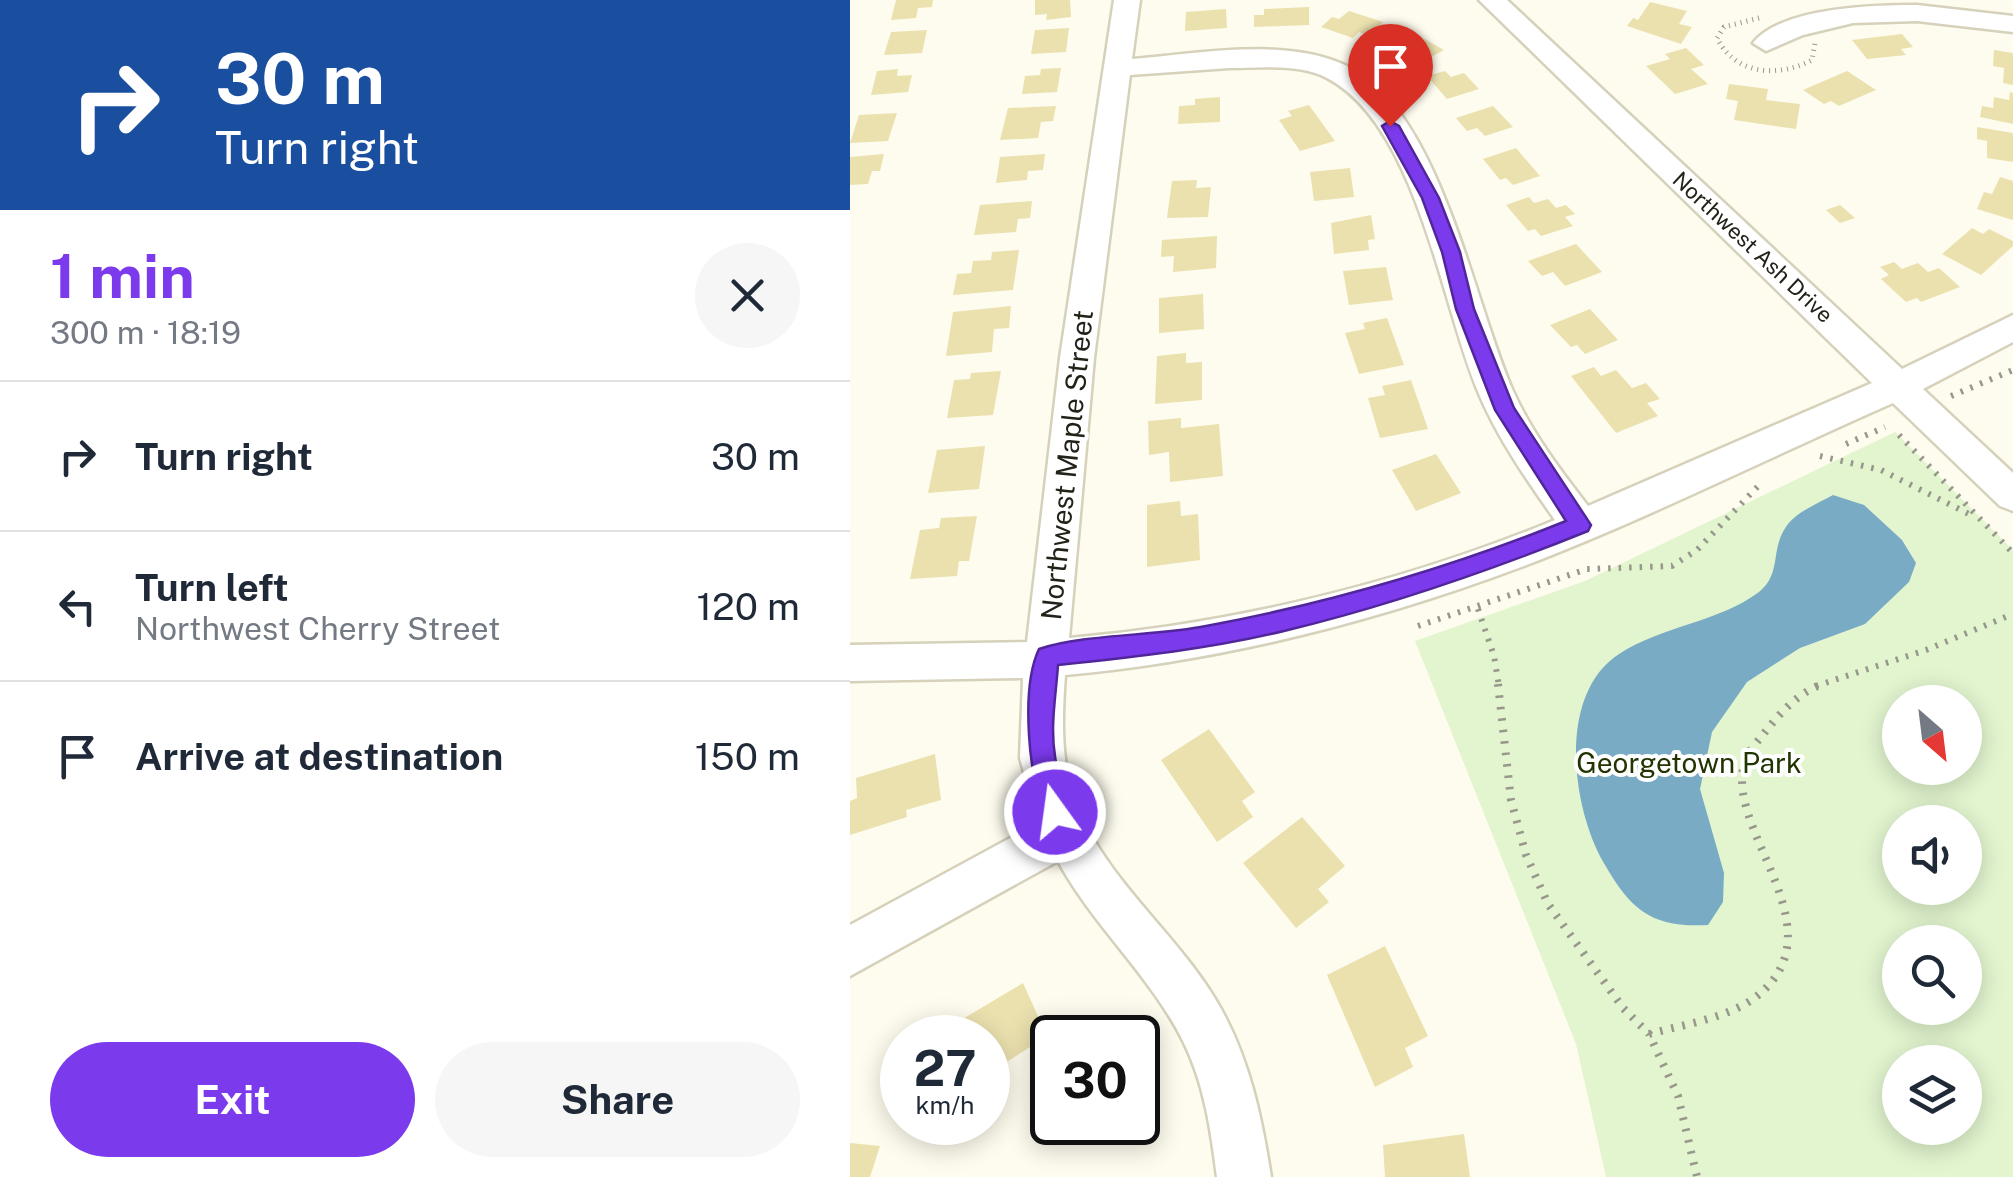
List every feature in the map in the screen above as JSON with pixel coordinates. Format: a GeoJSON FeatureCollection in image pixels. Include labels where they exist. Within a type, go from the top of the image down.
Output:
{"type":"FeatureCollection","features":[{"type":"Feature","properties":{"kind":"street","name":"Northwest Maple Street"},"geometry":{"type":"LineString","coordinates":[[1127,0],[1081,319],[1040,728],[1042,758],[1055,812],[1065,832],[1091,875],[1173,980],[1204,1028],[1233,1104],[1244,1177]]}},
{"type":"Feature","properties":{"kind":"street","name":"Northwest Ash Drive"},"geometry":{"type":"LineString","coordinates":[[1492,0],[1906,402],[2013,496]]}},
{"type":"Feature","properties":{"kind":"street"},"geometry":{"type":"LineString","coordinates":[[1766,43],[1800,19],[1854,7],[1918,9],[2013,24]]}},
{"type":"Feature","properties":{"kind":"street"},"geometry":{"type":"LineString","coordinates":[[1118,68],[1294,62],[1339,72],[1366,92],[1406,150],[1431,198],[1451,252],[1465,309],[1505,410],[1580,525]]}},
{"type":"Feature","properties":{"kind":"street"},"geometry":{"type":"LineString","coordinates":[[850,664],[979,662],[1177,642],[1284,621],[1478,566],[1906,402],[2013,327]]}},
{"type":"Feature","properties":{"kind":"street"},"geometry":{"type":"LineString","coordinates":[[850,952],[1065,832]]}},
{"type":"Feature","properties":{"kind":"path"},"geometry":{"type":"LineString","coordinates":[[1841,446],[1906,402],[2013,370]]}},
{"type":"Feature","properties":{"kind":"path"},"geometry":{"type":"LineString","coordinates":[[1906,402],[1964,408]]}},
{"type":"Feature","properties":{"kind":"path"},"geometry":{"type":"LineString","coordinates":[[1906,402],[1987,525],[2013,552]]}},
{"type":"Feature","properties":{"kind":"path"},"geometry":{"type":"LineString","coordinates":[[1801,462],[1830,451]]}},
{"type":"Feature","properties":{"kind":"path"},"geometry":{"type":"LineString","coordinates":[[1820,456],[1864,464],[1898,476],[1959,506],[1987,525]]}},
{"type":"Feature","properties":{"kind":"path"},"geometry":{"type":"LineString","coordinates":[[1418,626],[1478,610],[1589,569],[1612,565],[1670,567],[1707,538],[1742,496],[1772,477]]}},
{"type":"Feature","properties":{"kind":"path"},"geometry":{"type":"LineString","coordinates":[[1478,610],[1494,656],[1508,746],[1511,800],[1526,855],[1548,904],[1623,1008],[1649,1034],[1678,1096],[1697,1177]]}},
{"type":"Feature","properties":{"kind":"path"},"geometry":{"type":"LineString","coordinates":[[1649,1034],[1699,1021],[1754,999],[1780,974],[1790,936],[1764,847],[1743,798],[1746,758],[1780,715],[1816,686],[1926,650],[2013,614]]}},
{"type":"Feature","properties":{"kind":"green space","name":"Georgetown Park"},"geometry":{"type":"Polygon","coordinates":[[[1895,432],[2013,550],[2013,1177],[1606,1177],[1576,1044],[1415,641],[1585,581],[1895,432]]]}},
{"type":"Feature","properties":{"kind":"water"},"geometry":{"type":"Polygon","coordinates":[[[1833,495],[1864,505],[1902,540],[1916,563],[1909,582],[1865,624],[1800,648],[1747,682],[1712,732],[1700,789],[1724,873],[1723,902],[1708,925],[1659,920],[1635,905],[1615,881],[1584,815],[1576,754],[1578,724],[1586,697],[1599,673],[1619,654],[1726,610],[1759,592],[1770,578],[1780,538],[1788,524],[1833,495]]]}},
{"type":"Feature","properties":{"kind":"building"},"geometry":{"type":"Polygon","coordinates":[[[896,0],[933,0],[932,7],[918,8],[916,18],[891,20],[896,0]]]}},
{"type":"Feature","properties":{"kind":"building"},"geometry":{"type":"Polygon","coordinates":[[[1035,0],[1070,0],[1071,17],[1046,20],[1047,14],[1035,15],[1035,0]]]}},
{"type":"Feature","properties":{"kind":"building"},"geometry":{"type":"Polygon","coordinates":[[[1650,2],[1687,11],[1679,24],[1692,27],[1681,44],[1627,26],[1633,18],[1638,20],[1650,2]]]}},
{"type":"Feature","properties":{"kind":"building"},"geometry":{"type":"Polygon","coordinates":[[[1309,7],[1309,25],[1254,27],[1254,15],[1264,15],[1264,9],[1309,7]]]}},
{"type":"Feature","properties":{"kind":"building"},"geometry":{"type":"Polygon","coordinates":[[[1226,9],[1227,28],[1185,31],[1186,12],[1226,9]]]}},
{"type":"Feature","properties":{"kind":"building"},"geometry":{"type":"Polygon","coordinates":[[[1349,11],[1383,22],[1368,36],[1359,32],[1353,38],[1321,27],[1332,17],[1339,19],[1349,11]]]}},
{"type":"Feature","properties":{"kind":"building"},"geometry":{"type":"Polygon","coordinates":[[[1069,28],[1066,52],[1031,54],[1035,30],[1069,28]]]}},
{"type":"Feature","properties":{"kind":"building"},"geometry":{"type":"Polygon","coordinates":[[[927,30],[922,53],[884,55],[891,32],[927,30]]]}},
{"type":"Feature","properties":{"kind":"building"},"geometry":{"type":"Polygon","coordinates":[[[1416,34],[1444,50],[1419,64],[1390,48],[1416,34]]]}},
{"type":"Feature","properties":{"kind":"building"},"geometry":{"type":"Polygon","coordinates":[[[1902,34],[1913,47],[1901,49],[1906,55],[1867,59],[1852,40],[1902,34]]]}},
{"type":"Feature","properties":{"kind":"building"},"geometry":{"type":"Polygon","coordinates":[[[1686,48],[1704,65],[1691,69],[1708,84],[1675,94],[1646,66],[1670,59],[1665,54],[1686,48]]]}},
{"type":"Feature","properties":{"kind":"building"},"geometry":{"type":"Polygon","coordinates":[[[1994,50],[2013,53],[2013,85],[2003,83],[2004,68],[1993,66],[1994,50]]]}},
{"type":"Feature","properties":{"kind":"building"},"geometry":{"type":"Polygon","coordinates":[[[1061,68],[1057,92],[1022,94],[1025,76],[1040,75],[1041,69],[1061,68]]]}},
{"type":"Feature","properties":{"kind":"building"},"geometry":{"type":"Polygon","coordinates":[[[898,69],[897,76],[912,75],[908,92],[871,95],[877,71],[898,69]]]}},
{"type":"Feature","properties":{"kind":"building"},"geometry":{"type":"Polygon","coordinates":[[[1445,71],[1451,77],[1464,73],[1479,89],[1447,99],[1427,76],[1445,71]]]}},
{"type":"Feature","properties":{"kind":"building"},"geometry":{"type":"Polygon","coordinates":[[[1847,71],[1876,90],[1839,106],[1831,101],[1824,104],[1803,90],[1847,71]]]}},
{"type":"Feature","properties":{"kind":"building"},"geometry":{"type":"Polygon","coordinates":[[[1729,84],[1768,89],[1766,100],[1800,104],[1796,129],[1734,120],[1738,101],[1726,99],[1729,84]]]}},
{"type":"Feature","properties":{"kind":"building"},"geometry":{"type":"Polygon","coordinates":[[[2010,92],[2013,124],[1980,117],[1982,106],[1993,108],[1994,97],[2009,100],[2010,92]]]}},
{"type":"Feature","properties":{"kind":"building"},"geometry":{"type":"Polygon","coordinates":[[[1220,97],[1220,122],[1178,124],[1179,106],[1195,105],[1195,99],[1220,97]]]}},
{"type":"Feature","properties":{"kind":"building"},"geometry":{"type":"Polygon","coordinates":[[[1309,105],[1335,141],[1300,151],[1279,120],[1292,116],[1288,111],[1309,105]]]}},
{"type":"Feature","properties":{"kind":"building"},"geometry":{"type":"Polygon","coordinates":[[[1056,106],[1053,121],[1041,122],[1038,138],[1000,140],[1008,108],[1056,106]]]}},
{"type":"Feature","properties":{"kind":"building"},"geometry":{"type":"Polygon","coordinates":[[[1493,106],[1513,127],[1485,136],[1477,128],[1467,131],[1456,118],[1493,106]]]}},
{"type":"Feature","properties":{"kind":"building"},"geometry":{"type":"Polygon","coordinates":[[[897,113],[888,141],[850,143],[859,115],[897,113]]]}},
{"type":"Feature","properties":{"kind":"building"},"geometry":{"type":"Polygon","coordinates":[[[1977,127],[2013,133],[2013,162],[1987,158],[1987,141],[1977,139],[1977,127]]]}},
{"type":"Feature","properties":{"kind":"building"},"geometry":{"type":"Polygon","coordinates":[[[1516,148],[1540,176],[1513,185],[1506,178],[1500,180],[1483,159],[1516,148]]]}},
{"type":"Feature","properties":{"kind":"building"},"geometry":{"type":"Polygon","coordinates":[[[884,154],[880,171],[872,171],[868,184],[850,185],[850,157],[884,154]]]}},
{"type":"Feature","properties":{"kind":"building"},"geometry":{"type":"Polygon","coordinates":[[[1045,154],[1043,170],[1028,171],[1027,180],[996,183],[1000,157],[1045,154]]]}},
{"type":"Feature","properties":{"kind":"building"},"geometry":{"type":"Polygon","coordinates":[[[1350,168],[1354,197],[1314,201],[1310,172],[1350,168]]]}},
{"type":"Feature","properties":{"kind":"building"},"geometry":{"type":"Polygon","coordinates":[[[2000,177],[2013,181],[2013,220],[1977,209],[1984,192],[1992,194],[2000,177]]]}},
{"type":"Feature","properties":{"kind":"building"},"geometry":{"type":"Polygon","coordinates":[[[1197,180],[1196,188],[1211,187],[1208,217],[1167,218],[1172,181],[1197,180]]]}},
{"type":"Feature","properties":{"kind":"building"},"geometry":{"type":"Polygon","coordinates":[[[1529,197],[1534,203],[1548,199],[1556,208],[1566,205],[1575,214],[1565,217],[1573,226],[1541,236],[1535,229],[1528,231],[1506,205],[1529,197]]]}},
{"type":"Feature","properties":{"kind":"building"},"geometry":{"type":"Polygon","coordinates":[[[1032,201],[1030,218],[1018,219],[1016,232],[974,235],[980,205],[1032,201]]]}},
{"type":"Feature","properties":{"kind":"building"},"geometry":{"type":"Polygon","coordinates":[[[1840,205],[1855,218],[1840,223],[1826,210],[1840,205]]]}},
{"type":"Feature","properties":{"kind":"building"},"geometry":{"type":"Polygon","coordinates":[[[1371,215],[1375,239],[1368,240],[1369,250],[1334,254],[1331,223],[1371,215]]]}},
{"type":"Feature","properties":{"kind":"building"},"geometry":{"type":"Polygon","coordinates":[[[1972,228],[1983,234],[1989,229],[2013,241],[2013,246],[1981,275],[1942,254],[1972,228]]]}},
{"type":"Feature","properties":{"kind":"building"},"geometry":{"type":"Polygon","coordinates":[[[1217,236],[1216,268],[1173,272],[1174,256],[1161,257],[1162,240],[1217,236]]]}},
{"type":"Feature","properties":{"kind":"building"},"geometry":{"type":"Polygon","coordinates":[[[1576,244],[1602,272],[1565,286],[1553,272],[1542,276],[1528,261],[1576,244]]]}},
{"type":"Feature","properties":{"kind":"building"},"geometry":{"type":"Polygon","coordinates":[[[1019,250],[1013,290],[953,295],[957,274],[971,273],[973,261],[991,260],[992,252],[1019,250]]]}},
{"type":"Feature","properties":{"kind":"building"},"geometry":{"type":"Polygon","coordinates":[[[1894,262],[1902,269],[1918,263],[1928,272],[1939,268],[1960,287],[1921,302],[1917,298],[1906,302],[1881,279],[1889,275],[1880,267],[1894,262]]]}},
{"type":"Feature","properties":{"kind":"building"},"geometry":{"type":"Polygon","coordinates":[[[1386,267],[1393,300],[1349,305],[1343,271],[1386,267]]]}},
{"type":"Feature","properties":{"kind":"building"},"geometry":{"type":"Polygon","coordinates":[[[1203,294],[1204,329],[1159,333],[1159,298],[1203,294]]]}},
{"type":"Feature","properties":{"kind":"building"},"geometry":{"type":"Polygon","coordinates":[[[1011,306],[1009,328],[994,329],[992,352],[946,356],[953,312],[1011,306]]]}},
{"type":"Feature","properties":{"kind":"building"},"geometry":{"type":"Polygon","coordinates":[[[1590,309],[1618,340],[1585,354],[1577,345],[1571,347],[1550,325],[1590,309]]]}},
{"type":"Feature","properties":{"kind":"building"},"geometry":{"type":"Polygon","coordinates":[[[1387,318],[1404,365],[1359,374],[1345,333],[1365,329],[1363,323],[1387,318]]]}},
{"type":"Feature","properties":{"kind":"building"},"geometry":{"type":"Polygon","coordinates":[[[1186,353],[1186,363],[1202,362],[1202,400],[1155,404],[1157,356],[1186,353]]]}},
{"type":"Feature","properties":{"kind":"building"},"geometry":{"type":"Polygon","coordinates":[[[1594,367],[1601,376],[1616,370],[1632,388],[1646,383],[1660,399],[1647,403],[1658,416],[1616,433],[1571,376],[1594,367]]]}},
{"type":"Feature","properties":{"kind":"building"},"geometry":{"type":"Polygon","coordinates":[[[1001,371],[993,415],[947,418],[954,380],[970,379],[971,373],[1001,371]]]}},
{"type":"Feature","properties":{"kind":"building"},"geometry":{"type":"Polygon","coordinates":[[[1411,380],[1428,429],[1380,438],[1368,398],[1385,395],[1382,386],[1411,380]]]}},
{"type":"Feature","properties":{"kind":"building"},"geometry":{"type":"Polygon","coordinates":[[[1181,418],[1181,428],[1219,424],[1223,476],[1170,482],[1169,452],[1149,455],[1148,421],[1181,418]]]}},
{"type":"Feature","properties":{"kind":"building"},"geometry":{"type":"Polygon","coordinates":[[[985,446],[979,489],[928,493],[937,450],[985,446]]]}},
{"type":"Feature","properties":{"kind":"building"},"geometry":{"type":"Polygon","coordinates":[[[1436,454],[1461,493],[1416,511],[1392,470],[1436,454]]]}},
{"type":"Feature","properties":{"kind":"building"},"geometry":{"type":"Polygon","coordinates":[[[1180,501],[1181,516],[1198,514],[1200,560],[1147,567],[1147,505],[1180,501]]]}},
{"type":"Feature","properties":{"kind":"building"},"geometry":{"type":"Polygon","coordinates":[[[977,516],[969,561],[959,561],[957,576],[910,579],[920,530],[939,528],[941,518],[977,516]]]}},
{"type":"Feature","properties":{"kind":"building"},"geometry":{"type":"Polygon","coordinates":[[[1209,729],[1255,792],[1242,801],[1253,817],[1217,842],[1161,760],[1209,729]]]}},
{"type":"Feature","properties":{"kind":"building"},"geometry":{"type":"Polygon","coordinates":[[[935,754],[941,800],[906,810],[907,817],[850,835],[850,801],[857,798],[856,778],[935,754]]]}},
{"type":"Feature","properties":{"kind":"building"},"geometry":{"type":"Polygon","coordinates":[[[1302,817],[1345,866],[1318,889],[1329,902],[1296,928],[1243,863],[1302,817]]]}},
{"type":"Feature","properties":{"kind":"building"},"geometry":{"type":"Polygon","coordinates":[[[1385,946],[1428,1036],[1405,1048],[1413,1067],[1375,1087],[1327,975],[1385,946]]]}},
{"type":"Feature","properties":{"kind":"building"},"geometry":{"type":"Polygon","coordinates":[[[1023,983],[1037,1015],[1030,1015],[1030,1047],[1010,1060],[1010,1015],[969,1015],[1023,983]]]}},
{"type":"Feature","properties":{"kind":"building"},"geometry":{"type":"Polygon","coordinates":[[[1464,1134],[1470,1177],[1385,1177],[1383,1145],[1464,1134]]]}},
{"type":"Feature","properties":{"kind":"building"},"geometry":{"type":"Polygon","coordinates":[[[850,1143],[880,1146],[870,1177],[850,1177],[850,1143]]]}},
{"type":"Feature","properties":{"kind":"route"},"geometry":{"type":"LineString","coordinates":[[1055,812],[1042,758],[1040,728],[1047,656],[1177,642],[1284,621],[1478,566],[1580,525],[1518,436],[1493,385],[1431,198],[1390,126]]}}]}
